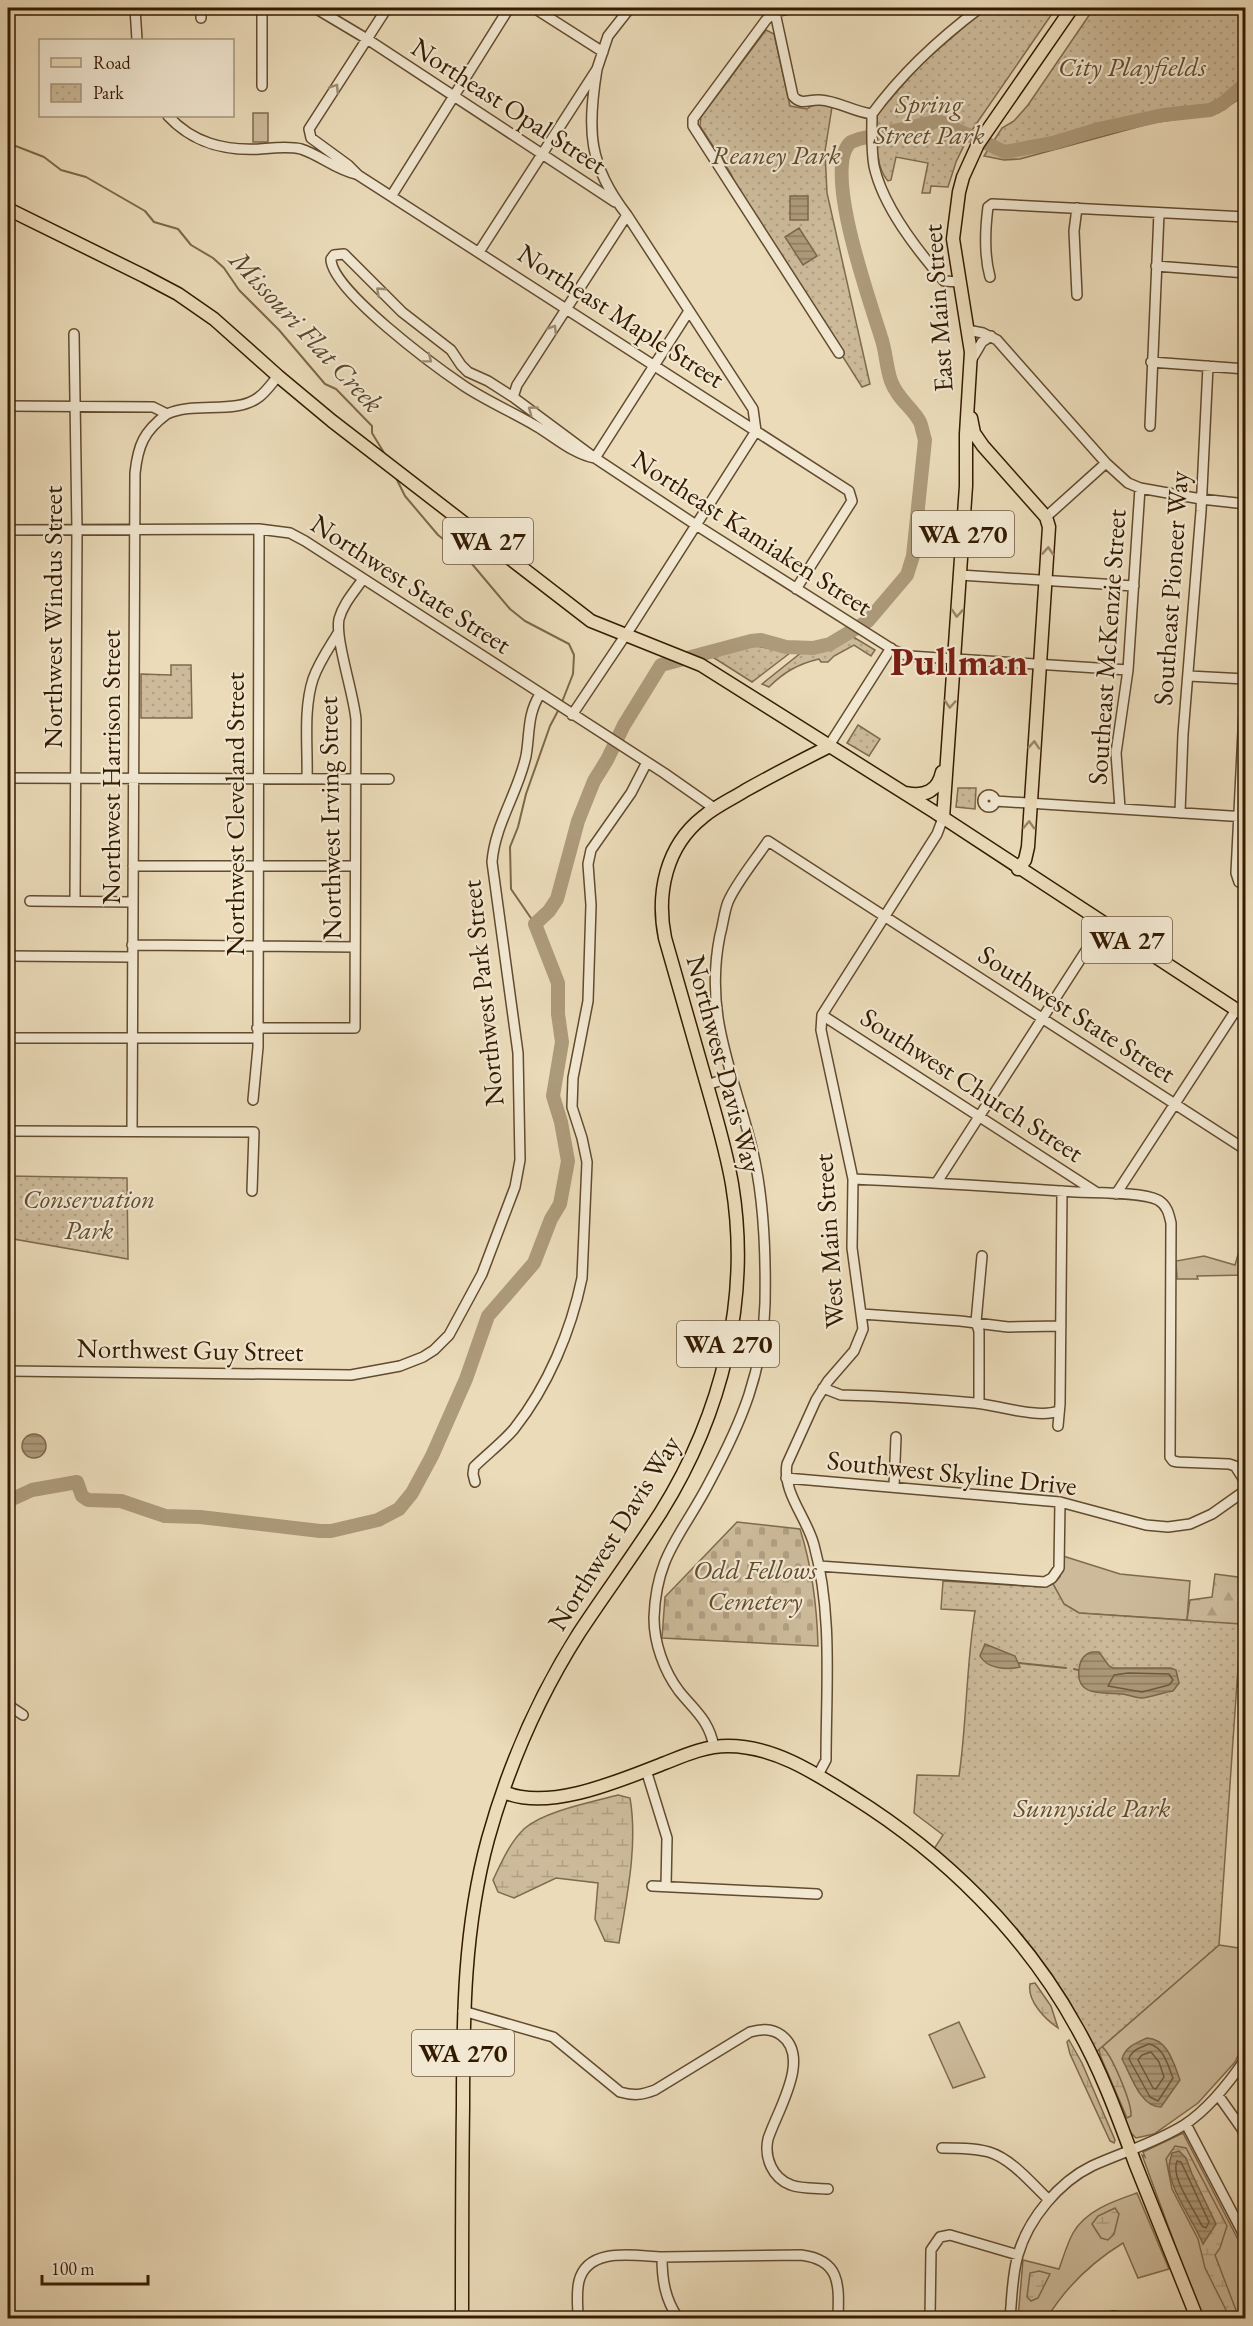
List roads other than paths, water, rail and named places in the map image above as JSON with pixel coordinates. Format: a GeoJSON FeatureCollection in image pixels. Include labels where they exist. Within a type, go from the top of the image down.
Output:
{"type":"FeatureCollection","features":[{"type":"Feature","properties":{"kind":"main road","name":"East Main Street"},"geometry":{"type":"LineString","coordinates":[[943,818],[960,574],[971,361],[954,257],[954,220],[959,192],[970,158],[1072,8]]}},
{"type":"Feature","properties":{"kind":"main road","name":"WA 27"},"geometry":{"type":"LineString","coordinates":[[8,209],[178,294],[214,319],[332,421],[591,621],[623,636],[701,665],[943,818],[1241,1013]]}},
{"type":"Feature","properties":{"kind":"main road","name":"WA 270"},"geometry":{"type":"LineString","coordinates":[[969,408],[974,433],[1046,517],[1049,532],[1028,847],[1025,860],[1018,869]]}},
{"type":"Feature","properties":{"kind":"main road"},"geometry":{"type":"LineString","coordinates":[[965,467],[974,447],[983,446]]}},
{"type":"Feature","properties":{"kind":"main road","name":"Northwest Davis Way"},"geometry":{"type":"LineString","coordinates":[[462,2319],[463,2011],[470,1935],[478,1884],[489,1838],[531,1722],[553,1680],[578,1635],[660,1513],[684,1473],[704,1431],[717,1391],[733,1317],[737,1248],[731,1176],[662,924],[662,897],[666,871],[674,851],[693,826],[714,808],[828,747]]}},
{"type":"Feature","properties":{"kind":"main road"},"geometry":{"type":"LineString","coordinates":[[894,789],[915,795],[934,789],[940,782],[946,750]]}},
{"type":"Feature","properties":{"kind":"main road"},"geometry":{"type":"LineString","coordinates":[[504,1792],[525,1798],[549,1799],[646,1770],[703,1749],[714,1747],[754,1749],[778,1756],[818,1775],[897,1825],[957,1876],[1022,1947],[1050,1984],[1078,2028],[1115,2110],[1197,2319]]}},
{"type":"Feature","properties":{"kind":"street"},"geometry":{"type":"LineString","coordinates":[[135,8],[137,39]]}},
{"type":"Feature","properties":{"kind":"street"},"geometry":{"type":"LineString","coordinates":[[201,8],[201,18]]}},
{"type":"Feature","properties":{"kind":"street"},"geometry":{"type":"LineString","coordinates":[[262,8],[262,86]]}},
{"type":"Feature","properties":{"kind":"street","name":"Northeast Opal Street"},"geometry":{"type":"LineString","coordinates":[[315,8],[367,39],[616,204]]}},
{"type":"Feature","properties":{"kind":"street"},"geometry":{"type":"LineString","coordinates":[[367,39],[387,8]]}},
{"type":"Feature","properties":{"kind":"street"},"geometry":{"type":"LineString","coordinates":[[392,195],[509,8]]}},
{"type":"Feature","properties":{"kind":"street"},"geometry":{"type":"LineString","coordinates":[[534,8],[603,52]]}},
{"type":"Feature","properties":{"kind":"street"},"geometry":{"type":"LineString","coordinates":[[569,713],[623,636],[756,430],[753,409],[627,215],[616,204],[596,158],[592,141],[591,109],[597,69],[608,36],[630,8]]}},
{"type":"Feature","properties":{"kind":"street"},"geometry":{"type":"LineString","coordinates":[[794,8],[775,10],[693,119],[695,130],[839,353]]}},
{"type":"Feature","properties":{"kind":"street"},"geometry":{"type":"LineString","coordinates":[[958,282],[945,281],[901,225],[876,173],[872,143],[872,114],[912,67],[949,32],[980,8]]}},
{"type":"Feature","properties":{"kind":"street"},"geometry":{"type":"LineString","coordinates":[[775,10],[793,96],[796,100],[802,102],[822,100],[872,114]]}},
{"type":"Feature","properties":{"kind":"street","name":"Northeast Maple Street"},"geometry":{"type":"LineString","coordinates":[[358,175],[311,138],[309,129],[367,39]]}},
{"type":"Feature","properties":{"kind":"street"},"geometry":{"type":"LineString","coordinates":[[479,252],[597,69]]}},
{"type":"Feature","properties":{"kind":"street"},"geometry":{"type":"LineString","coordinates":[[573,105],[591,109]]}},
{"type":"Feature","properties":{"kind":"street","name":"Northeast Maple Street"},"geometry":{"type":"LineString","coordinates":[[169,117],[183,131],[204,143],[243,150],[301,149],[358,175],[849,491],[852,501],[796,589]]}},
{"type":"Feature","properties":{"kind":"street"},"geometry":{"type":"LineString","coordinates":[[990,277],[986,258],[987,221],[988,207],[992,204],[1245,217]]}},
{"type":"Feature","properties":{"kind":"street"},"geometry":{"type":"LineString","coordinates":[[1077,208],[1074,231],[1077,296]]}},
{"type":"Feature","properties":{"kind":"street"},"geometry":{"type":"LineString","coordinates":[[1149,426],[1159,213]]}},
{"type":"Feature","properties":{"kind":"street"},"geometry":{"type":"LineString","coordinates":[[513,397],[517,385],[627,215]]}},
{"type":"Feature","properties":{"kind":"street","name":"Northeast Kamiaken Street"},"geometry":{"type":"LineString","coordinates":[[595,458],[582,456],[538,427],[465,386],[372,315],[336,275],[331,259],[334,255],[344,254],[402,312],[451,350],[468,372],[488,381],[513,397],[595,458],[696,525],[891,648],[909,656],[1128,670]]}},
{"type":"Feature","properties":{"kind":"street"},"geometry":{"type":"LineString","coordinates":[[1156,267],[1245,273]]}},
{"type":"Feature","properties":{"kind":"street"},"geometry":{"type":"LineString","coordinates":[[595,458],[689,311]]}},
{"type":"Feature","properties":{"kind":"street"},"geometry":{"type":"LineString","coordinates":[[967,330],[991,336],[1009,353],[1117,475],[1140,488],[1245,504]]}},
{"type":"Feature","properties":{"kind":"street","name":"Northwest Windus Street"},"geometry":{"type":"LineString","coordinates":[[74,334],[76,406],[75,902]]}},
{"type":"Feature","properties":{"kind":"street"},"geometry":{"type":"LineString","coordinates":[[971,361],[982,342],[991,336]]}},
{"type":"Feature","properties":{"kind":"street"},"geometry":{"type":"LineString","coordinates":[[1151,362],[1245,369]]}},
{"type":"Feature","properties":{"kind":"street","name":"Southeast Pioneer Way"},"geometry":{"type":"LineString","coordinates":[[1179,813],[1208,366]]}},
{"type":"Feature","properties":{"kind":"street"},"geometry":{"type":"LineString","coordinates":[[8,406],[153,407],[167,414],[180,409],[246,404],[259,397],[278,376]]}},
{"type":"Feature","properties":{"kind":"street","name":"Northwest Harrison Street"},"geometry":{"type":"LineString","coordinates":[[132,1131],[135,473],[138,450],[147,433],[167,414]]}},
{"type":"Feature","properties":{"kind":"street"},"geometry":{"type":"LineString","coordinates":[[1046,517],[1106,463]]}},
{"type":"Feature","properties":{"kind":"street","name":"Southeast McKenzie Street"},"geometry":{"type":"LineString","coordinates":[[1120,808],[1116,753],[1128,670],[1140,488]]}},
{"type":"Feature","properties":{"kind":"street","name":"Northwest State Street"},"geometry":{"type":"LineString","coordinates":[[8,530],[259,529],[290,533],[714,808]]}},
{"type":"Feature","properties":{"kind":"street","name":"Northwest Cleveland Street"},"geometry":{"type":"LineString","coordinates":[[253,1100],[257,1038],[259,529]]}},
{"type":"Feature","properties":{"kind":"street"},"geometry":{"type":"LineString","coordinates":[[960,574],[1134,586]]}},
{"type":"Feature","properties":{"kind":"street","name":"Northwest Irving Street"},"geometry":{"type":"LineString","coordinates":[[257,1028],[355,1028],[356,720],[354,699],[338,633],[339,619],[345,606],[363,579]]}},
{"type":"Feature","properties":{"kind":"street"},"geometry":{"type":"LineString","coordinates":[[307,779],[308,705],[313,680],[322,658],[338,633]]}},
{"type":"Feature","properties":{"kind":"street"},"geometry":{"type":"LineString","coordinates":[[828,747],[891,648]]}},
{"type":"Feature","properties":{"kind":"street"},"geometry":{"type":"LineString","coordinates":[[1189,676],[1245,675],[1242,817],[1236,873],[1239,882],[1245,885]]}},
{"type":"Feature","properties":{"kind":"street","name":"Northwest Park Street"},"geometry":{"type":"LineString","coordinates":[[371,1373],[400,1366],[423,1357],[449,1335],[482,1274],[515,1187],[520,1160],[518,1053],[492,862],[495,843],[515,792],[525,758],[530,714],[540,694]]}},
{"type":"Feature","properties":{"kind":"street"},"geometry":{"type":"LineString","coordinates":[[475,1482],[474,1467],[515,1427],[550,1368],[565,1335],[578,1296],[582,1278],[587,1162],[572,1107],[573,1078],[588,1001],[591,905],[588,864],[591,850],[631,793],[646,762]]}},
{"type":"Feature","properties":{"kind":"street"},"geometry":{"type":"LineString","coordinates":[[8,778],[389,779]]}},
{"type":"Feature","properties":{"kind":"street"},"geometry":{"type":"LineString","coordinates":[[995,801],[1242,817]]}},
{"type":"Feature","properties":{"kind":"street"},"geometry":{"type":"LineString","coordinates":[[822,1015],[938,834],[943,818]]}},
{"type":"Feature","properties":{"kind":"street"},"geometry":{"type":"LineString","coordinates":[[714,1747],[707,1723],[677,1688],[666,1669],[657,1645],[654,1622],[656,1593],[662,1565],[675,1538],[709,1483],[749,1400],[763,1337],[764,1252],[760,1196],[751,1145],[731,1077],[717,1016],[714,986],[715,962],[728,902],[768,841],[885,916]]}},
{"type":"Feature","properties":{"kind":"street"},"geometry":{"type":"LineString","coordinates":[[134,866],[355,866]]}},
{"type":"Feature","properties":{"kind":"street"},"geometry":{"type":"LineString","coordinates":[[30,901],[133,902]]}},
{"type":"Feature","properties":{"kind":"street","name":"Southwest State Street"},"geometry":{"type":"LineString","coordinates":[[885,916],[1245,1150]]}},
{"type":"Feature","properties":{"kind":"street"},"geometry":{"type":"LineString","coordinates":[[937,1182],[1098,932]]}},
{"type":"Feature","properties":{"kind":"street"},"geometry":{"type":"LineString","coordinates":[[132,945],[355,947]]}},
{"type":"Feature","properties":{"kind":"street"},"geometry":{"type":"LineString","coordinates":[[8,956],[132,957]]}},
{"type":"Feature","properties":{"kind":"street"},"geometry":{"type":"LineString","coordinates":[[1116,1194],[1173,1104],[1241,1013]]}},
{"type":"Feature","properties":{"kind":"street","name":"Southwest Church Street"},"geometry":{"type":"LineString","coordinates":[[822,1015],[1098,1193]]}},
{"type":"Feature","properties":{"kind":"street","name":"West Main Street"},"geometry":{"type":"LineString","coordinates":[[786,1478],[787,1464],[824,1388],[854,1351],[862,1329],[862,1314],[852,1248],[853,1179],[821,1030],[822,1015]]}},
{"type":"Feature","properties":{"kind":"street"},"geometry":{"type":"LineString","coordinates":[[8,1038],[257,1038]]}},
{"type":"Feature","properties":{"kind":"street"},"geometry":{"type":"LineString","coordinates":[[707,1085],[731,1077]]}},
{"type":"Feature","properties":{"kind":"street"},"geometry":{"type":"LineString","coordinates":[[8,1131],[254,1132],[252,1191]]}},
{"type":"Feature","properties":{"kind":"street"},"geometry":{"type":"LineString","coordinates":[[853,1179],[1116,1194],[1150,1197],[1160,1201],[1168,1210],[1171,1223],[1169,1452],[1171,1460],[1229,1464],[1235,1466],[1245,1483]]}},
{"type":"Feature","properties":{"kind":"street"},"geometry":{"type":"LineString","coordinates":[[1058,1426],[1062,1191]]}},
{"type":"Feature","properties":{"kind":"street"},"geometry":{"type":"LineString","coordinates":[[979,1403],[979,1331],[976,1322],[982,1256]]}},
{"type":"Feature","properties":{"kind":"street"},"geometry":{"type":"LineString","coordinates":[[862,1314],[976,1322],[1008,1327],[1060,1326]]}},
{"type":"Feature","properties":{"kind":"street","name":"Northwest Guy Street"},"geometry":{"type":"LineString","coordinates":[[8,1371],[351,1375],[371,1373]]}},
{"type":"Feature","properties":{"kind":"street"},"geometry":{"type":"LineString","coordinates":[[824,1388],[841,1395],[979,1403],[1030,1412],[1054,1413],[1058,1411]]}},
{"type":"Feature","properties":{"kind":"street"},"geometry":{"type":"LineString","coordinates":[[894,1486],[896,1437]]}},
{"type":"Feature","properties":{"kind":"street"},"geometry":{"type":"LineString","coordinates":[[786,1478],[789,1491],[807,1522],[819,1566],[825,1607],[826,1760],[818,1775]]}},
{"type":"Feature","properties":{"kind":"street","name":"Southwest Skyline Drive"},"geometry":{"type":"LineString","coordinates":[[786,1478],[1060,1502],[1146,1525],[1168,1527],[1190,1524],[1212,1514],[1245,1490]]}},
{"type":"Feature","properties":{"kind":"street"},"geometry":{"type":"LineString","coordinates":[[819,1566],[1045,1582],[1052,1578],[1059,1568],[1060,1502]]}},
{"type":"Feature","properties":{"kind":"street"},"geometry":{"type":"LineString","coordinates":[[8,1705],[23,1715]]}},
{"type":"Feature","properties":{"kind":"street"},"geometry":{"type":"LineString","coordinates":[[646,1770],[667,1838],[666,1886]]}},
{"type":"Feature","properties":{"kind":"street"},"geometry":{"type":"LineString","coordinates":[[652,1886],[817,1894]]}},
{"type":"Feature","properties":{"kind":"street"},"geometry":{"type":"LineString","coordinates":[[463,2011],[553,2037],[620,2092],[632,2095],[643,2095],[656,2090],[750,2032],[763,2029],[776,2032],[786,2039],[793,2050],[795,2064],[792,2079],[768,2139],[767,2160],[781,2180],[792,2186],[828,2189]]}},
{"type":"Feature","properties":{"kind":"street"},"geometry":{"type":"LineString","coordinates":[[1011,2319],[1018,2255],[1025,2236],[1049,2200],[1083,2172],[1159,2139],[1186,2124],[1218,2095],[1245,2058]]}},
{"type":"Feature","properties":{"kind":"street"},"geometry":{"type":"LineString","coordinates":[[1218,2095],[1242,2129],[1245,2138]]}},
{"type":"Feature","properties":{"kind":"street"},"geometry":{"type":"LineString","coordinates":[[1186,2124],[1245,2239]]}},
{"type":"Feature","properties":{"kind":"street"},"geometry":{"type":"LineString","coordinates":[[942,2148],[975,2149],[992,2153],[1005,2161],[1049,2200]]}},
{"type":"Feature","properties":{"kind":"street"},"geometry":{"type":"LineString","coordinates":[[930,2319],[931,2250],[940,2237],[950,2235],[1018,2255]]}},
{"type":"Feature","properties":{"kind":"street"},"geometry":{"type":"LineString","coordinates":[[578,2319],[579,2280],[583,2272],[594,2261],[610,2256],[801,2255],[814,2256],[827,2264],[835,2273],[839,2289],[838,2319]]}},
{"type":"Feature","properties":{"kind":"street"},"geometry":{"type":"LineString","coordinates":[[662,2257],[664,2289],[669,2304],[678,2319]]}},
{"type":"Feature","properties":{"kind":"street"},"geometry":{"type":"LineString","coordinates":[[1105,2319],[1113,2316],[1127,2319]]}},
{"type":"Feature","properties":{"kind":"water"},"geometry":{"type":"Polygon","coordinates":[[[790,196],[808,196],[808,220],[790,220],[790,196]]]}},
{"type":"Feature","properties":{"kind":"water"},"geometry":{"type":"Polygon","coordinates":[[[799,228],[817,256],[803,265],[785,237],[799,228]]]}},
{"type":"Feature","properties":{"kind":"water"},"geometry":{"type":"Polygon","coordinates":[[[34,1434],[43,1437],[46,1446],[43,1455],[34,1458],[25,1455],[22,1446],[25,1437],[34,1434]]]}},
{"type":"Feature","properties":{"kind":"water"},"geometry":{"type":"Polygon","coordinates":[[[985,1644],[1015,1656],[1020,1667],[1003,1668],[987,1664],[980,1656],[985,1644]]]}},
{"type":"Feature","properties":{"kind":"water"},"geometry":{"type":"Polygon","coordinates":[[[1092,1652],[1099,1652],[1113,1668],[1171,1668],[1176,1670],[1179,1683],[1173,1691],[1145,1698],[1093,1692],[1082,1685],[1079,1678],[1081,1660],[1092,1652]]]}},
{"type":"Feature","properties":{"kind":"water"},"geometry":{"type":"Polygon","coordinates":[[[1147,2038],[1160,2043],[1169,2053],[1180,2080],[1161,2107],[1147,2102],[1142,2096],[1122,2059],[1128,2048],[1147,2038]]]}},
{"type":"Feature","properties":{"kind":"water"},"geometry":{"type":"Polygon","coordinates":[[[1179,2151],[1186,2158],[1216,2224],[1203,2244],[1170,2176],[1169,2165],[1172,2153],[1179,2151]]]}},
{"type":"Feature","properties":{"kind":"waterway"},"geometry":{"type":"LineString","coordinates":[[8,1501],[32,1490],[77,1482],[82,1496],[88,1500],[121,1501],[165,1516],[200,1517],[320,1531],[331,1531],[378,1520],[399,1509],[412,1493],[432,1456],[466,1379],[488,1316],[534,1263],[551,1219],[560,1204],[568,1161],[561,1122],[553,1096],[562,1042],[558,1014],[558,983],[535,924],[549,911],[557,899],[578,821],[594,781],[624,725],[661,665],[751,641],[761,640],[786,647],[813,648],[830,644],[868,621],[907,575],[913,556],[925,440],[920,422],[897,393],[891,381],[883,342],[851,236],[842,178],[843,156],[851,142],[938,121],[1005,152],[1053,143],[1099,129],[1163,115],[1210,110],[1222,104],[1246,83]]}},
{"type":"Feature","properties":{"kind":"waterway","name":"Missouri Flat Creek"},"geometry":{"type":"LineString","coordinates":[[8,143],[44,157],[61,170],[86,177],[145,211],[154,222],[178,229],[191,245],[213,258],[224,268],[239,290],[279,330],[325,384],[336,389],[372,426],[372,433],[386,456]]}},
{"type":"Feature","properties":{"kind":"waterway","name":"Missouri Flat Creek"},"geometry":{"type":"LineString","coordinates":[[396,478],[405,496],[438,535],[467,558],[510,609],[525,621],[569,644],[574,655],[573,674],[562,702]]}},
{"type":"Feature","properties":{"kind":"waterway","name":"Missouri Flat Creek"},"geometry":{"type":"LineString","coordinates":[[535,924],[511,889],[510,847],[550,726],[560,707]]}},
{"type":"Feature","properties":{"kind":"waterway"},"geometry":{"type":"LineString","coordinates":[[1019,1663],[1066,1668]]}},
{"type":"Feature","properties":{"kind":"waterway"},"geometry":{"type":"LineString","coordinates":[[1074,1669],[1078,1670]]}},
{"type":"Feature","properties":{"kind":"district","name":"Pullman"},"geometry":{"type":"Point","coordinates":[959,661]}},
{"type":"Feature","properties":{"kind":"park label","name":"City Playfields"},"geometry":{"type":"Point","coordinates":[1132,67]}},
{"type":"Feature","properties":{"kind":"park label","name":"Spring Street Park"},"geometry":{"type":"Point","coordinates":[929,120]}},
{"type":"Feature","properties":{"kind":"park label","name":"Reaney Park"},"geometry":{"type":"Point","coordinates":[776,155]}},
{"type":"Feature","properties":{"kind":"park label","name":"Conservation Park"},"geometry":{"type":"Point","coordinates":[89,1214]}},
{"type":"Feature","properties":{"kind":"park label","name":"Odd Fellows Cemetery"},"geometry":{"type":"Point","coordinates":[755,1586]}},
{"type":"Feature","properties":{"kind":"park label","name":"Sunnyside Park"},"geometry":{"type":"Point","coordinates":[1092,1808]}}]}
